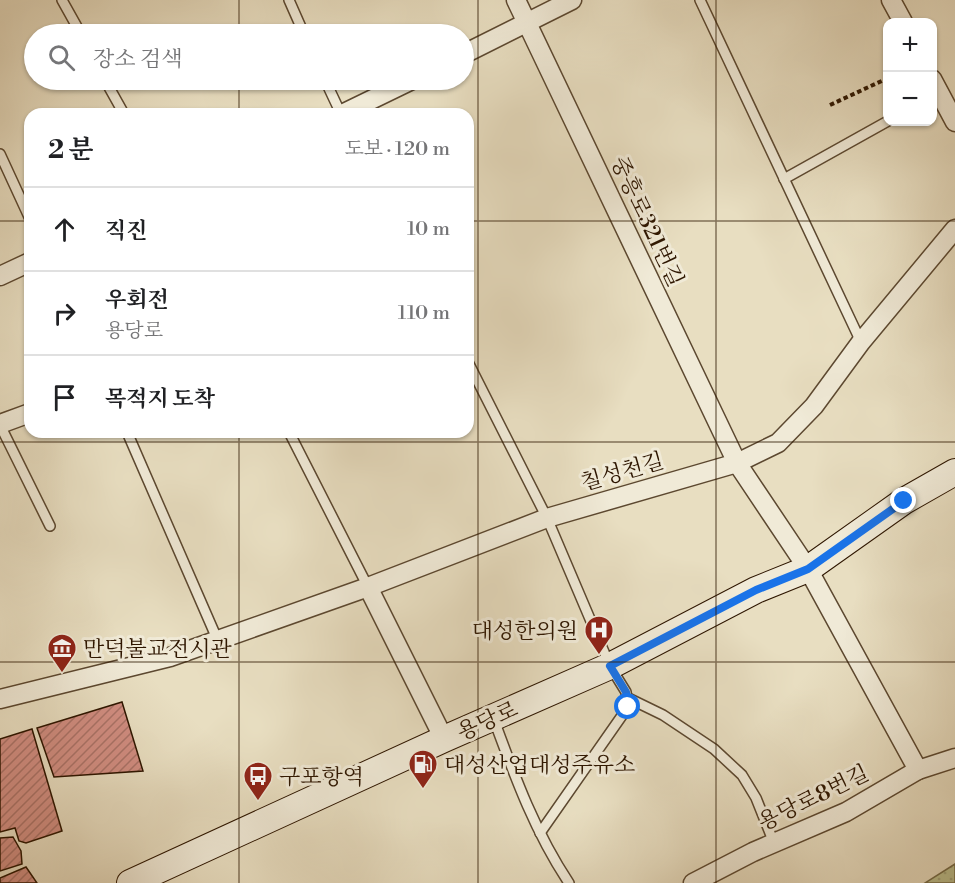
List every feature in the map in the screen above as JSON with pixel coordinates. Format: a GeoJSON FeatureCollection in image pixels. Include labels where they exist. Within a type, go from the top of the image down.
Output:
{"type":"FeatureCollection","features":[{"type":"Feature","properties":{"kind":"main road","name":"용당로"},"geometry":{"type":"LineString","coordinates":[[130,883],[444,739],[610,666],[756,590],[808,569],[904,501],[955,472]]}},
{"type":"Feature","properties":{"kind":"street","name":"중흥로321번길"},"geometry":{"type":"LineString","coordinates":[[516,0],[737,463],[808,569]]}},
{"type":"Feature","properties":{"kind":"street"},"geometry":{"type":"LineString","coordinates":[[474,49],[572,0]]}},
{"type":"Feature","properties":{"kind":"street"},"geometry":{"type":"LineString","coordinates":[[891,0],[901,18]]}},
{"type":"Feature","properties":{"kind":"street"},"geometry":{"type":"LineString","coordinates":[[354,108],[391,90]]}},
{"type":"Feature","properties":{"kind":"street"},"geometry":{"type":"LineString","coordinates":[[937,92],[955,122]]}},
{"type":"Feature","properties":{"kind":"street","name":"칠성천길"},"geometry":{"type":"LineString","coordinates":[[0,699],[170,657],[368,587],[548,518],[737,463],[778,443],[814,406],[861,342],[955,229]]}},
{"type":"Feature","properties":{"kind":"street"},"geometry":{"type":"LineString","coordinates":[[0,276],[24,265]]}},
{"type":"Feature","properties":{"kind":"street"},"geometry":{"type":"LineString","coordinates":[[0,424],[24,415]]}},
{"type":"Feature","properties":{"kind":"street"},"geometry":{"type":"LineString","coordinates":[[808,569],[918,770]]}},
{"type":"Feature","properties":{"kind":"street"},"geometry":{"type":"LineString","coordinates":[[368,587],[444,739]]}},
{"type":"Feature","properties":{"kind":"street","name":"용당로8번길"},"geometry":{"type":"LineString","coordinates":[[693,883],[753,852],[846,812],[918,770],[955,758]]}},
{"type":"Feature","properties":{"kind":"lane"},"geometry":{"type":"LineString","coordinates":[[62,0],[75,24]]}},
{"type":"Feature","properties":{"kind":"lane"},"geometry":{"type":"LineString","coordinates":[[288,0],[299,24]]}},
{"type":"Feature","properties":{"kind":"lane"},"geometry":{"type":"LineString","coordinates":[[700,0],[861,342]]}},
{"type":"Feature","properties":{"kind":"lane"},"geometry":{"type":"LineString","coordinates":[[111,90],[121,108]]}},
{"type":"Feature","properties":{"kind":"lane"},"geometry":{"type":"LineString","coordinates":[[330,90],[338,108]]}},
{"type":"Feature","properties":{"kind":"lane"},"geometry":{"type":"LineString","coordinates":[[784,179],[883,124]]}},
{"type":"Feature","properties":{"kind":"lane"},"geometry":{"type":"LineString","coordinates":[[0,154],[24,206]]}},
{"type":"Feature","properties":{"kind":"lane"},"geometry":{"type":"LineString","coordinates":[[474,375],[548,518],[610,666],[626,692],[628,707],[540,833]]}},
{"type":"Feature","properties":{"kind":"lane"},"geometry":{"type":"LineString","coordinates":[[0,424],[50,526]]}},
{"type":"Feature","properties":{"kind":"lane"},"geometry":{"type":"LineString","coordinates":[[130,438],[218,641]]}},
{"type":"Feature","properties":{"kind":"lane"},"geometry":{"type":"LineString","coordinates":[[291,438],[368,587]]}},
{"type":"Feature","properties":{"kind":"lane"},"geometry":{"type":"LineString","coordinates":[[626,697],[663,715],[714,749],[742,775],[756,798],[774,843]]}},
{"type":"Feature","properties":{"kind":"lane"},"geometry":{"type":"LineString","coordinates":[[493,717],[523,797],[553,859],[569,883]]}},
{"type":"Feature","properties":{"kind":"path"},"geometry":{"type":"LineString","coordinates":[[830,105],[883,80]]}},
{"type":"Feature","properties":{"kind":"green space"},"geometry":{"type":"Polygon","coordinates":[[[955,864],[955,883],[925,883],[955,864]]]}},
{"type":"Feature","properties":{"kind":"building"},"geometry":{"type":"Polygon","coordinates":[[[122,702],[143,771],[54,777],[37,728],[122,702]]]}},
{"type":"Feature","properties":{"kind":"building"},"geometry":{"type":"Polygon","coordinates":[[[32,729],[62,831],[26,843],[19,841],[15,828],[0,832],[0,739],[32,729]]]}},
{"type":"Feature","properties":{"kind":"building"},"geometry":{"type":"Polygon","coordinates":[[[13,837],[21,851],[22,864],[0,871],[0,838],[13,837]]]}},
{"type":"Feature","properties":{"kind":"building"},"geometry":{"type":"Polygon","coordinates":[[[26,867],[37,883],[0,883],[0,878],[26,867]]]}},
{"type":"Feature","properties":{"kind":"place","name":"대성한의원"},"geometry":{"type":"Point","coordinates":[599,656]}},
{"type":"Feature","properties":{"kind":"place","name":"만덕불교전시관"},"geometry":{"type":"Point","coordinates":[62,674]}},
{"type":"Feature","properties":{"kind":"place","name":"대성산업대성주유소"},"geometry":{"type":"Point","coordinates":[423,790]}},
{"type":"Feature","properties":{"kind":"place","name":"구포항역"},"geometry":{"type":"Point","coordinates":[258,802]}},
{"type":"Feature","properties":{"kind":"route"},"geometry":{"type":"LineString","coordinates":[[628,707],[626,692],[610,666],[756,590],[808,569],[904,501]]}}]}
